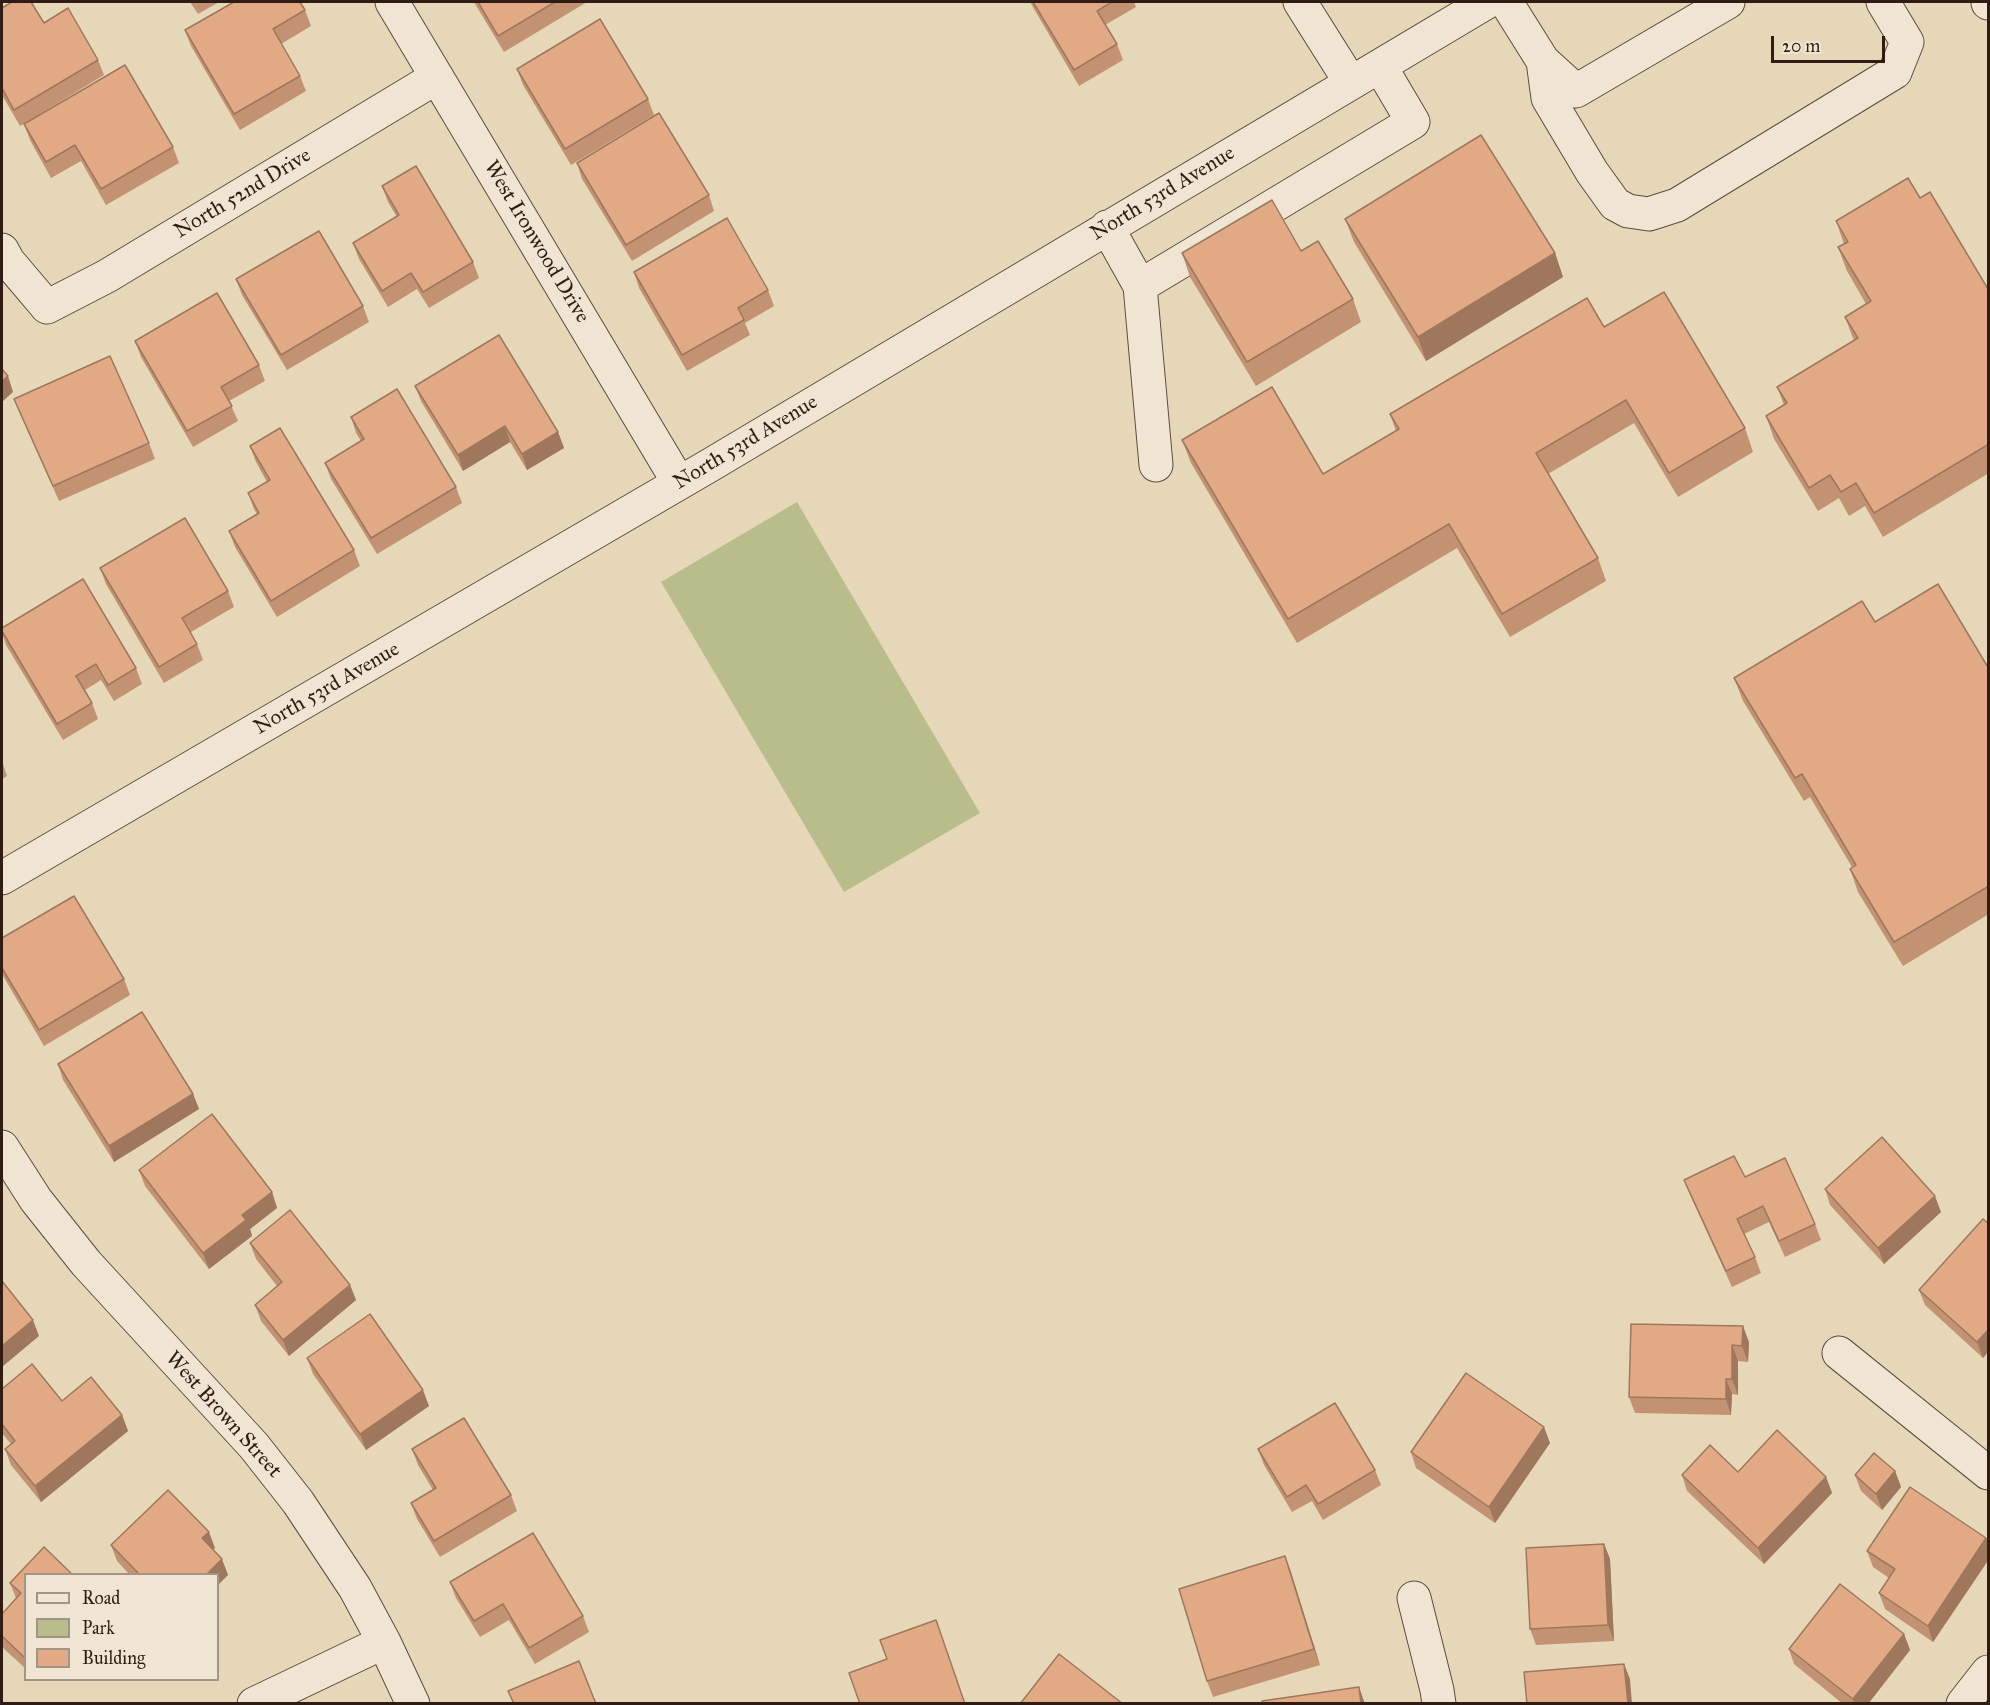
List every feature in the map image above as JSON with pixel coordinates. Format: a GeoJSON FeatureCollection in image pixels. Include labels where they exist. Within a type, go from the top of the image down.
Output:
{"type":"FeatureCollection","features":[{"type":"Feature","properties":{"kind":"street","name":"West Ironwood Drive"},"geometry":{"type":"LineString","coordinates":[[392,2],[679,483]]}},
{"type":"Feature","properties":{"kind":"street"},"geometry":{"type":"LineString","coordinates":[[1300,2],[1351,83]]}},
{"type":"Feature","properties":{"kind":"street","name":"North 53rd Avenue"},"geometry":{"type":"LineString","coordinates":[[2,878],[679,483],[1487,2]]}},
{"type":"Feature","properties":{"kind":"street"},"geometry":{"type":"LineString","coordinates":[[1506,2],[1543,61],[1576,91],[1728,2]]}},
{"type":"Feature","properties":{"kind":"street"},"geometry":{"type":"LineString","coordinates":[[1543,61],[1548,98],[1592,172],[1615,204],[1628,211],[1649,214],[1677,205],[1895,72],[1907,42],[1883,2]]}},
{"type":"Feature","properties":{"kind":"street"},"geometry":{"type":"LineString","coordinates":[[1140,286],[1413,122],[1380,66]]}},
{"type":"Feature","properties":{"kind":"street","name":"North 52nd Drive"},"geometry":{"type":"LineString","coordinates":[[2,250],[8,261],[47,307],[107,276],[437,76]]}},
{"type":"Feature","properties":{"kind":"street"},"geometry":{"type":"LineString","coordinates":[[1107,227],[1140,286],[1156,465]]}},
{"type":"Feature","properties":{"kind":"street","name":"West Brown Street"},"geometry":{"type":"LineString","coordinates":[[2,1148],[36,1200],[86,1263],[254,1446],[298,1502],[355,1588],[413,1704]]}},
{"type":"Feature","properties":{"kind":"street"},"geometry":{"type":"LineString","coordinates":[[1839,1353],[1989,1473]]}},
{"type":"Feature","properties":{"kind":"street"},"geometry":{"type":"LineString","coordinates":[[1414,1598],[1439,1704]]}},
{"type":"Feature","properties":{"kind":"street"},"geometry":{"type":"LineString","coordinates":[[254,1704],[384,1642]]}},
{"type":"Feature","properties":{"kind":"street"},"geometry":{"type":"LineString","coordinates":[[1963,1704],[1989,1672]]}},
{"type":"Feature","properties":{"kind":"green space"},"geometry":{"type":"Polygon","coordinates":[[[797,502],[980,813],[844,892],[661,582],[797,502]]]}},
{"type":"Feature","properties":{"kind":"building"},"geometry":{"type":"Polygon","coordinates":[[[12,2],[31,2],[44,23],[68,8],[98,60],[14,110],[2,88],[2,8],[12,2]]]}},
{"type":"Feature","properties":{"kind":"building"},"geometry":{"type":"Polygon","coordinates":[[[234,2],[300,2],[305,10],[273,29],[300,76],[234,114],[185,30],[234,2]]]}},
{"type":"Feature","properties":{"kind":"building"},"geometry":{"type":"Polygon","coordinates":[[[478,2],[555,2],[498,36],[478,2]]]}},
{"type":"Feature","properties":{"kind":"building"},"geometry":{"type":"Polygon","coordinates":[[[1033,2],[1112,2],[1097,11],[1117,44],[1074,70],[1033,2]]]}},
{"type":"Feature","properties":{"kind":"building"},"geometry":{"type":"Polygon","coordinates":[[[600,19],[648,99],[565,149],[517,69],[600,19]]]}},
{"type":"Feature","properties":{"kind":"building"},"geometry":{"type":"Polygon","coordinates":[[[125,65],[173,147],[101,189],[75,145],[46,162],[24,124],[125,65]]]}},
{"type":"Feature","properties":{"kind":"building"},"geometry":{"type":"Polygon","coordinates":[[[659,113],[709,195],[626,245],[577,163],[659,113]]]}},
{"type":"Feature","properties":{"kind":"building"},"geometry":{"type":"Polygon","coordinates":[[[1481,135],[1555,253],[1418,337],[1345,219],[1481,135]]]}},
{"type":"Feature","properties":{"kind":"building"},"geometry":{"type":"Polygon","coordinates":[[[416,166],[473,262],[423,292],[411,273],[382,291],[353,243],[399,215],[382,186],[416,166]]]}},
{"type":"Feature","properties":{"kind":"building"},"geometry":{"type":"Polygon","coordinates":[[[1908,178],[1920,198],[1930,192],[1989,289],[1989,444],[1874,513],[1856,483],[1841,492],[1830,475],[1809,488],[1766,416],[1787,403],[1777,387],[1858,338],[1845,317],[1871,301],[1838,247],[1848,242],[1836,221],[1908,178]]]}},
{"type":"Feature","properties":{"kind":"building"},"geometry":{"type":"Polygon","coordinates":[[[1272,200],[1301,251],[1318,241],[1353,299],[1247,362],[1182,253],[1272,200]]]}},
{"type":"Feature","properties":{"kind":"building"},"geometry":{"type":"Polygon","coordinates":[[[727,218],[768,290],[738,308],[744,320],[682,355],[634,272],[727,218]]]}},
{"type":"Feature","properties":{"kind":"building"},"geometry":{"type":"Polygon","coordinates":[[[319,231],[363,306],[281,355],[236,279],[319,231]]]}},
{"type":"Feature","properties":{"kind":"building"},"geometry":{"type":"Polygon","coordinates":[[[1664,292],[1745,428],[1669,473],[1626,400],[1536,453],[1598,558],[1502,614],[1449,524],[1288,619],[1182,440],[1272,387],[1323,474],[1399,429],[1390,414],[1587,298],[1604,327],[1664,292]]]}},
{"type":"Feature","properties":{"kind":"building"},"geometry":{"type":"Polygon","coordinates":[[[217,293],[259,365],[221,387],[232,406],[187,431],[135,341],[217,293]]]}},
{"type":"Feature","properties":{"kind":"building"},"geometry":{"type":"Polygon","coordinates":[[[499,335],[558,432],[522,454],[505,426],[458,455],[415,386],[499,335]]]}},
{"type":"Feature","properties":{"kind":"building"},"geometry":{"type":"Polygon","coordinates":[[[110,356],[149,443],[53,486],[14,399],[110,356]]]}},
{"type":"Feature","properties":{"kind":"building"},"geometry":{"type":"Polygon","coordinates":[[[2,369],[8,376],[2,381],[2,369]]]}},
{"type":"Feature","properties":{"kind":"building"},"geometry":{"type":"Polygon","coordinates":[[[397,389],[456,487],[371,538],[325,463],[364,439],[351,417],[397,389]]]}},
{"type":"Feature","properties":{"kind":"building"},"geometry":{"type":"Polygon","coordinates":[[[280,428],[354,550],[271,601],[229,531],[259,513],[248,493],[270,480],[250,446],[280,428]]]}},
{"type":"Feature","properties":{"kind":"building"},"geometry":{"type":"Polygon","coordinates":[[[185,518],[228,591],[182,618],[197,644],[159,667],[100,568],[185,518]]]}},
{"type":"Feature","properties":{"kind":"building"},"geometry":{"type":"Polygon","coordinates":[[[83,579],[136,668],[108,685],[96,664],[76,676],[92,703],[57,724],[2,628],[83,579]]]}},
{"type":"Feature","properties":{"kind":"building"},"geometry":{"type":"Polygon","coordinates":[[[1938,584],[1989,669],[1989,886],[1894,942],[1850,869],[1856,865],[1802,774],[1795,778],[1734,678],[1862,601],[1875,622],[1938,584]]]}},
{"type":"Feature","properties":{"kind":"building"},"geometry":{"type":"Polygon","coordinates":[[[74,896],[124,979],[39,1030],[2,968],[2,938],[74,896]]]}},
{"type":"Feature","properties":{"kind":"building"},"geometry":{"type":"Polygon","coordinates":[[[142,1012],[193,1094],[109,1146],[58,1064],[142,1012]]]}},
{"type":"Feature","properties":{"kind":"building"},"geometry":{"type":"Polygon","coordinates":[[[212,1114],[272,1192],[242,1215],[246,1220],[203,1253],[139,1170],[212,1114]]]}},
{"type":"Feature","properties":{"kind":"building"},"geometry":{"type":"Polygon","coordinates":[[[1882,1137],[1935,1196],[1878,1248],[1825,1189],[1882,1137]]]}},
{"type":"Feature","properties":{"kind":"building"},"geometry":{"type":"Polygon","coordinates":[[[1734,1156],[1745,1177],[1785,1158],[1815,1224],[1779,1241],[1763,1206],[1737,1219],[1755,1257],[1726,1271],[1684,1180],[1734,1156]]]}},
{"type":"Feature","properties":{"kind":"building"},"geometry":{"type":"Polygon","coordinates":[[[290,1210],[350,1285],[283,1340],[255,1305],[282,1282],[250,1243],[290,1210]]]}},
{"type":"Feature","properties":{"kind":"building"},"geometry":{"type":"Polygon","coordinates":[[[1983,1219],[1989,1224],[1989,1329],[1977,1342],[1919,1290],[1983,1219]]]}},
{"type":"Feature","properties":{"kind":"building"},"geometry":{"type":"Polygon","coordinates":[[[2,1281],[33,1320],[2,1346],[2,1281]]]}},
{"type":"Feature","properties":{"kind":"building"},"geometry":{"type":"Polygon","coordinates":[[[370,1314],[423,1390],[360,1434],[307,1358],[370,1314]]]}},
{"type":"Feature","properties":{"kind":"building"},"geometry":{"type":"Polygon","coordinates":[[[1631,1324],[1743,1326],[1742,1346],[1732,1345],[1732,1379],[1726,1379],[1726,1399],[1629,1397],[1631,1324]]]}},
{"type":"Feature","properties":{"kind":"building"},"geometry":{"type":"Polygon","coordinates":[[[32,1364],[62,1401],[91,1377],[122,1415],[35,1486],[5,1449],[15,1441],[2,1424],[2,1389],[32,1364]]]}},
{"type":"Feature","properties":{"kind":"building"},"geometry":{"type":"Polygon","coordinates":[[[1466,1373],[1544,1427],[1489,1507],[1411,1452],[1466,1373]]]}},
{"type":"Feature","properties":{"kind":"building"},"geometry":{"type":"Polygon","coordinates":[[[1335,1403],[1375,1470],[1318,1504],[1306,1485],[1287,1497],[1258,1449],[1335,1403]]]}},
{"type":"Feature","properties":{"kind":"building"},"geometry":{"type":"Polygon","coordinates":[[[464,1418],[511,1495],[434,1541],[411,1503],[436,1488],[412,1449],[464,1418]]]}},
{"type":"Feature","properties":{"kind":"building"},"geometry":{"type":"Polygon","coordinates":[[[1777,1430],[1826,1477],[1758,1548],[1682,1475],[1710,1445],[1738,1472],[1777,1430]]]}},
{"type":"Feature","properties":{"kind":"building"},"geometry":{"type":"Polygon","coordinates":[[[1874,1453],[1895,1471],[1876,1494],[1855,1475],[1874,1453]]]}},
{"type":"Feature","properties":{"kind":"building"},"geometry":{"type":"Polygon","coordinates":[[[1910,1487],[1986,1538],[1928,1626],[1879,1593],[1895,1569],[1867,1551],[1910,1487]]]}},
{"type":"Feature","properties":{"kind":"building"},"geometry":{"type":"Polygon","coordinates":[[[168,1490],[209,1532],[202,1538],[222,1559],[208,1573],[138,1573],[111,1545],[168,1490]]]}},
{"type":"Feature","properties":{"kind":"building"},"geometry":{"type":"Polygon","coordinates":[[[533,1533],[583,1616],[529,1648],[503,1604],[474,1621],[450,1582],[533,1533]]]}},
{"type":"Feature","properties":{"kind":"building"},"geometry":{"type":"Polygon","coordinates":[[[1604,1544],[1608,1625],[1530,1629],[1526,1548],[1604,1544]]]}},
{"type":"Feature","properties":{"kind":"building"},"geometry":{"type":"Polygon","coordinates":[[[44,1547],[71,1573],[24,1573],[24,1657],[2,1636],[2,1614],[21,1593],[10,1583],[44,1547]]]}},
{"type":"Feature","properties":{"kind":"building"},"geometry":{"type":"Polygon","coordinates":[[[1285,1556],[1314,1649],[1207,1681],[1179,1589],[1285,1556]]]}},
{"type":"Feature","properties":{"kind":"building"},"geometry":{"type":"Polygon","coordinates":[[[1840,1584],[1904,1634],[1853,1699],[1789,1649],[1840,1584]]]}},
{"type":"Feature","properties":{"kind":"building"},"geometry":{"type":"Polygon","coordinates":[[[936,1620],[965,1704],[860,1704],[849,1673],[887,1659],[880,1640],[936,1620]]]}},
{"type":"Feature","properties":{"kind":"building"},"geometry":{"type":"Polygon","coordinates":[[[1059,1654],[1123,1704],[1020,1704],[1059,1654]]]}},
{"type":"Feature","properties":{"kind":"building"},"geometry":{"type":"Polygon","coordinates":[[[579,1661],[596,1704],[514,1704],[508,1691],[579,1661]]]}},
{"type":"Feature","properties":{"kind":"building"},"geometry":{"type":"Polygon","coordinates":[[[1624,1664],[1628,1704],[1527,1704],[1524,1672],[1624,1664]]]}},
{"type":"Feature","properties":{"kind":"building"},"geometry":{"type":"Polygon","coordinates":[[[1359,1687],[1361,1704],[1262,1704],[1262,1701],[1359,1687]]]}}]}
